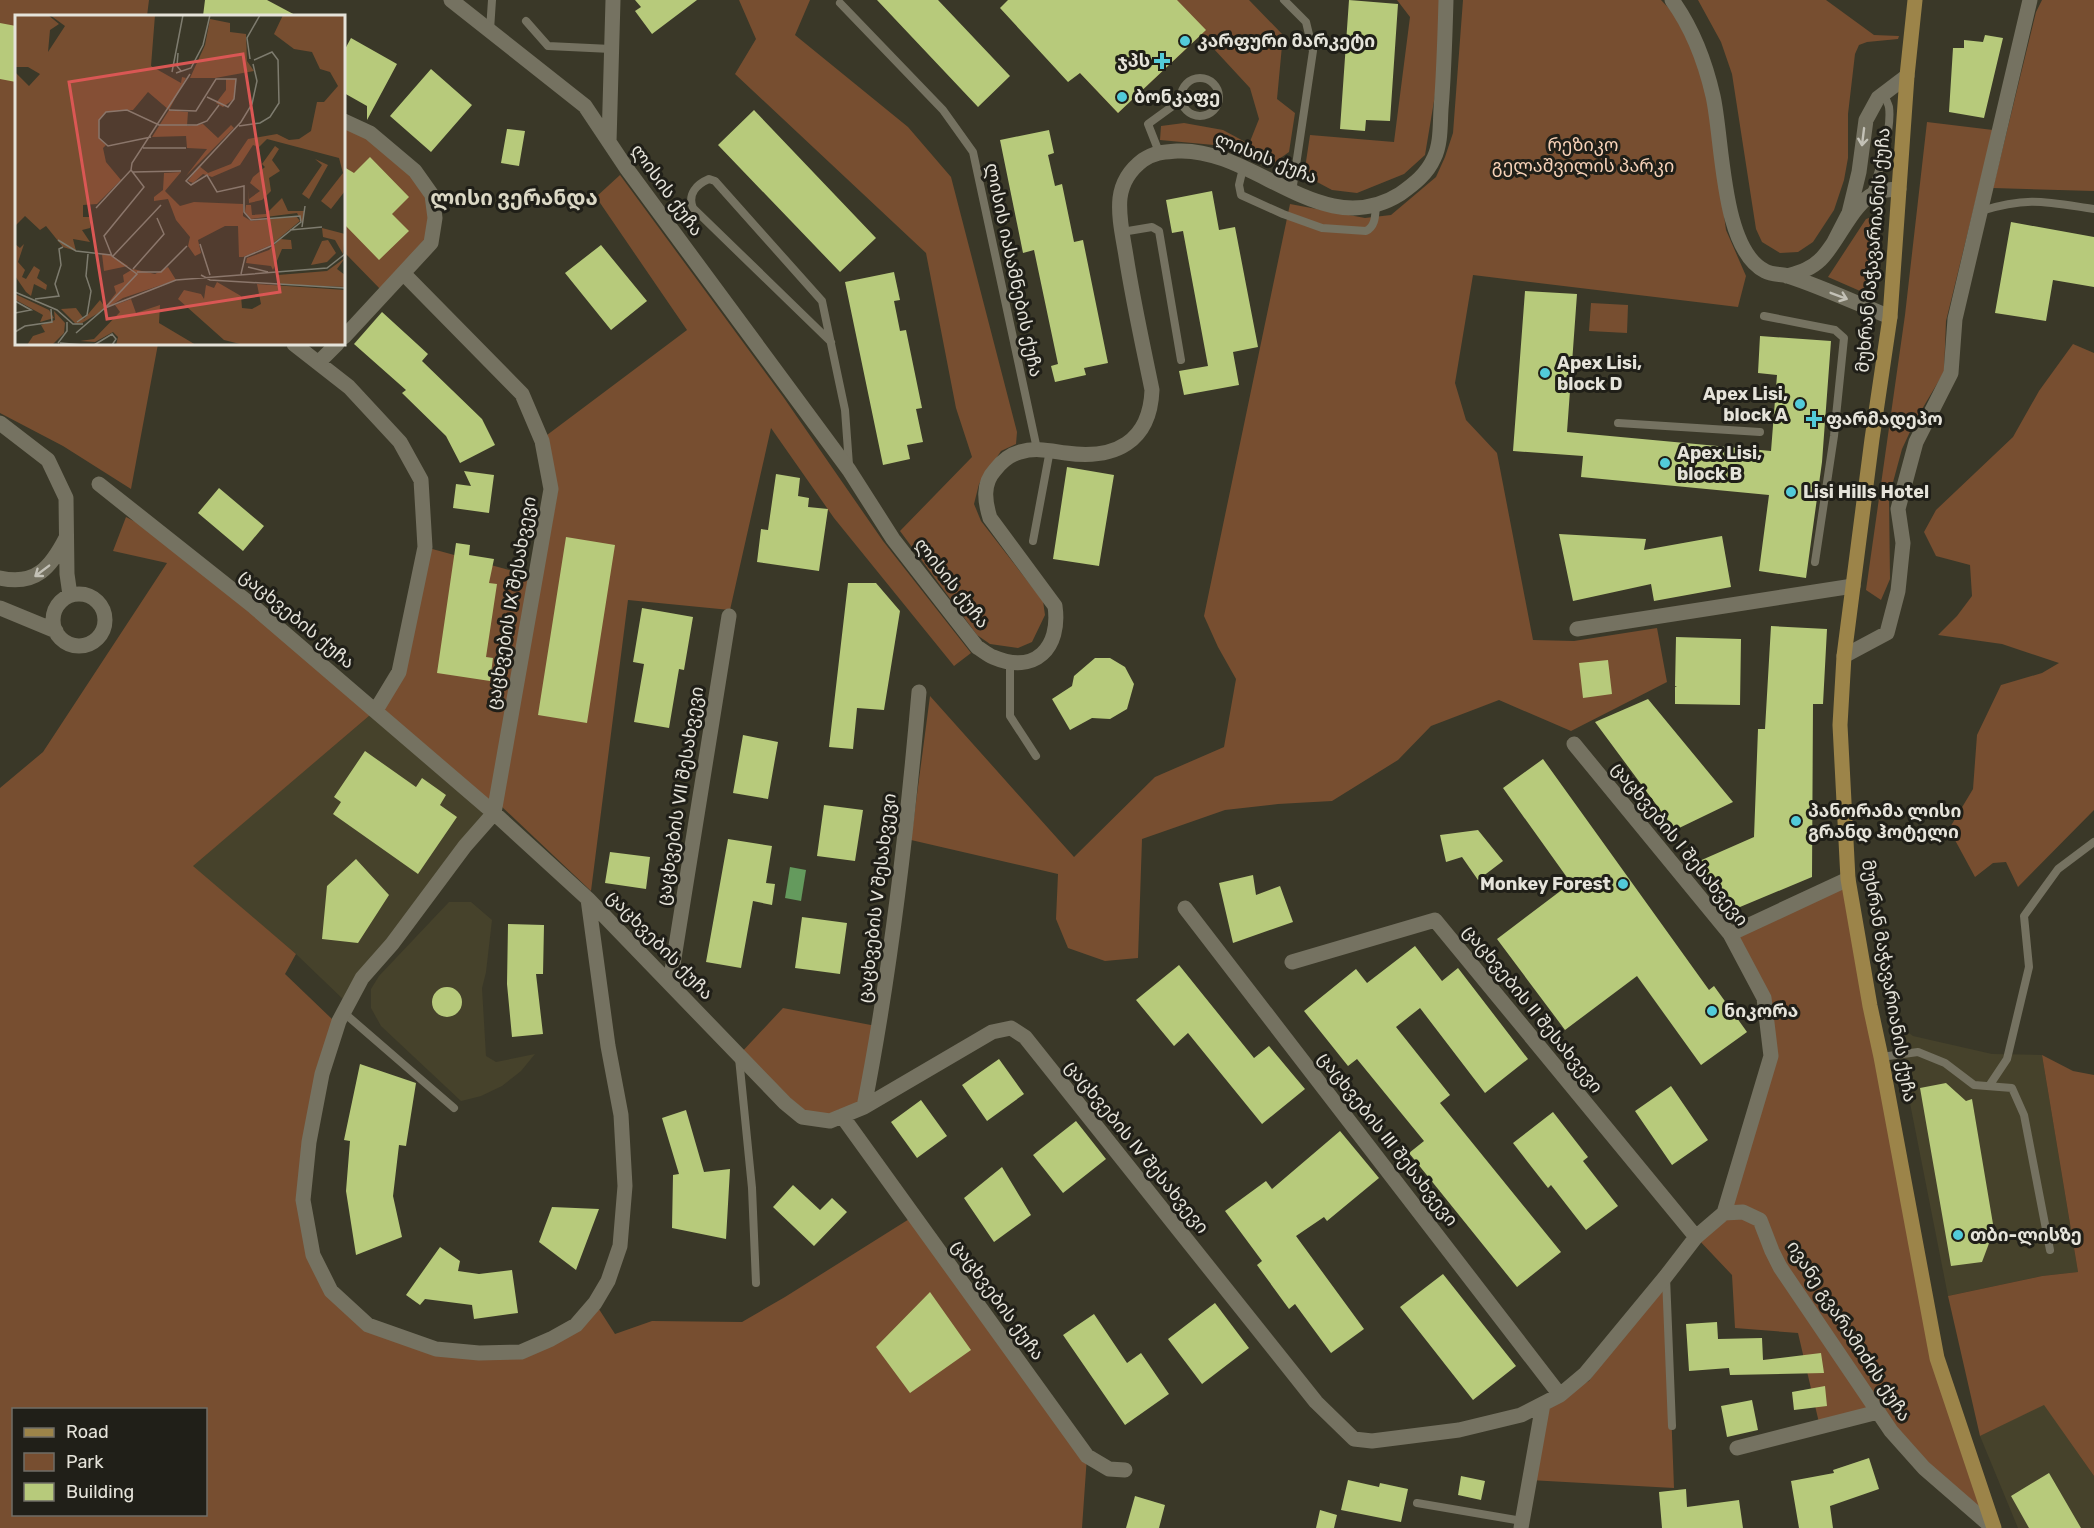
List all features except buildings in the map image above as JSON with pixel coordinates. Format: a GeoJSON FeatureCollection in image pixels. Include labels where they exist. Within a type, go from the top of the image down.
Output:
{"type":"FeatureCollection","features":[{"type":"Feature","properties":{"kind":"main road","name":"მუხრან მაჭავარიანის ქუჩა"},"geometry":{"type":"LineString","coordinates":[[1915,0],[1907,76],[1890,317],[1844,656],[1840,724],[1848,879],[1937,1358],[1994,1528]]}},
{"type":"Feature","properties":{"kind":"street","name":"ლისის ქუჩა"},"geometry":{"type":"LineString","coordinates":[[451,0],[585,106],[849,470],[893,539],[977,646],[993,657],[1010,661]]}},
{"type":"Feature","properties":{"kind":"street"},"geometry":{"type":"LineString","coordinates":[[609,142],[613,0]]}},
{"type":"Feature","properties":{"kind":"street","name":"ლისის ქუჩა"},"geometry":{"type":"LineString","coordinates":[[1159,152],[1189,151],[1220,156],[1292,192],[1337,206],[1357,208],[1376,205],[1392,199],[1424,176],[1435,158],[1440,136],[1446,0]]}},
{"type":"Feature","properties":{"kind":"street"},"geometry":{"type":"LineString","coordinates":[[1672,0],[1685,18],[1702,56],[1713,96],[1727,196],[1736,234],[1748,256],[1765,271],[1788,276],[1890,317]]}},
{"type":"Feature","properties":{"kind":"street"},"geometry":{"type":"LineString","coordinates":[[1844,656],[1887,633],[1898,591],[1903,543],[1898,509],[1916,442],[1952,373],[1955,319],[2030,0]]}},
{"type":"Feature","properties":{"kind":"street"},"geometry":{"type":"LineString","coordinates":[[1834,242],[1852,202],[1859,172],[1866,120],[1878,98],[1907,76]]}},
{"type":"Feature","properties":{"kind":"street"},"geometry":{"type":"LineString","coordinates":[[345,121],[369,133],[415,171],[432,195],[435,218],[431,243],[345,336]]}},
{"type":"Feature","properties":{"kind":"street"},"geometry":{"type":"LineString","coordinates":[[1010,661],[1026,662],[1043,655],[1053,640],[1057,623],[1055,606],[990,518],[985,502],[986,488],[992,472],[1006,457],[1021,451],[1044,450],[1096,455],[1118,449],[1134,440],[1146,424],[1152,408],[1152,390],[1130,284],[1122,232],[1120,195],[1125,179],[1136,165],[1159,152]]}},
{"type":"Feature","properties":{"kind":"street"},"geometry":{"type":"LineString","coordinates":[[1788,276],[1807,270],[1821,259],[1856,209],[1869,196],[1879,191],[1899,189]]}},
{"type":"Feature","properties":{"kind":"street","name":"ცაცხვების IX შესახვევი"},"geometry":{"type":"LineString","coordinates":[[403,273],[522,394],[542,441],[551,489],[494,813]]}},
{"type":"Feature","properties":{"kind":"street"},"geometry":{"type":"LineString","coordinates":[[295,345],[349,387],[399,442],[421,480],[425,547],[399,672],[376,710]]}},
{"type":"Feature","properties":{"kind":"street"},"geometry":{"type":"LineString","coordinates":[[319,363],[336,345]]}},
{"type":"Feature","properties":{"kind":"street"},"geometry":{"type":"LineString","coordinates":[[0,423],[48,460],[66,498],[67,574],[70,595]]}},
{"type":"Feature","properties":{"kind":"street","name":"ცაცხვების ქუჩა"},"geometry":{"type":"LineString","coordinates":[[99,484],[254,607],[494,813],[588,899],[785,1103],[802,1117],[830,1121],[842,1116],[1087,1456],[1108,1469],[1125,1470]]}},
{"type":"Feature","properties":{"kind":"street"},"geometry":{"type":"LineString","coordinates":[[0,578],[14,580],[32,578],[44,571],[56,558],[68,535]]}},
{"type":"Feature","properties":{"kind":"street"},"geometry":{"type":"LineString","coordinates":[[1577,629],[1853,586]]}},
{"type":"Feature","properties":{"kind":"street"},"geometry":{"type":"LineString","coordinates":[[0,608],[56,631],[68,643],[76,645],[93,642],[103,629],[104,612],[101,605],[87,595],[70,595],[57,606],[54,622],[56,631]]}},
{"type":"Feature","properties":{"kind":"street","name":"ცაცხვების VII შესახვევი"},"geometry":{"type":"LineString","coordinates":[[670,983],[729,616]]}},
{"type":"Feature","properties":{"kind":"street","name":"ცაცხვების V შესახვევი"},"geometry":{"type":"LineString","coordinates":[[864,1107],[880,1024],[906,839],[919,692]]}},
{"type":"Feature","properties":{"kind":"street","name":"ცაცხვების I შესახვევი"},"geometry":{"type":"LineString","coordinates":[[1574,744],[1730,934],[1764,998],[1771,1056],[1724,1213]]}},
{"type":"Feature","properties":{"kind":"street"},"geometry":{"type":"LineString","coordinates":[[494,813],[465,846],[392,944],[362,978],[343,1012],[322,1074],[309,1142],[303,1200],[313,1255],[331,1291],[368,1325],[436,1349],[479,1353],[520,1352],[576,1325],[595,1303],[608,1281],[620,1246],[626,1186],[621,1115],[608,1046],[588,899]]}},
{"type":"Feature","properties":{"kind":"street"},"geometry":{"type":"LineString","coordinates":[[1730,934],[1848,879]]}},
{"type":"Feature","properties":{"kind":"street","name":"ცაცხვების III შესახვევი"},"geometry":{"type":"LineString","coordinates":[[1185,908],[1560,1395]]}},
{"type":"Feature","properties":{"kind":"street","name":"ცაცხვების II შესახვევი"},"geometry":{"type":"LineString","coordinates":[[1292,962],[1435,920],[1696,1236]]}},
{"type":"Feature","properties":{"kind":"street","name":"ცაცხვების IV შესახვევი"},"geometry":{"type":"LineString","coordinates":[[842,1116],[864,1107],[992,1032],[1011,1028],[1025,1037],[1316,1402],[1354,1439],[1372,1441],[1459,1430],[1521,1415],[1543,1404]]}},
{"type":"Feature","properties":{"kind":"street","name":"ივანე გვარამიძის ქუჩა"},"geometry":{"type":"LineString","coordinates":[[1724,1213],[1743,1212],[1760,1220],[1780,1267],[1905,1449],[1994,1528]]}},
{"type":"Feature","properties":{"kind":"street"},"geometry":{"type":"LineString","coordinates":[[1521,1525],[1543,1404],[1560,1395],[1585,1374],[1696,1236],[1724,1213]]}},
{"type":"Feature","properties":{"kind":"street"},"geometry":{"type":"LineString","coordinates":[[1737,1448],[1878,1412]]}},
{"type":"Feature","properties":{"kind":"lane"},"geometry":{"type":"LineString","coordinates":[[490,30],[492,0]]}},
{"type":"Feature","properties":{"kind":"lane"},"geometry":{"type":"LineString","coordinates":[[1284,0],[1306,22],[1313,51],[1292,192]]}},
{"type":"Feature","properties":{"kind":"lane","name":"ლისის იასამნების ქუჩა"},"geometry":{"type":"LineString","coordinates":[[840,3],[943,110],[973,152],[1044,450]]}},
{"type":"Feature","properties":{"kind":"lane"},"geometry":{"type":"LineString","coordinates":[[526,21],[548,46],[611,49]]}},
{"type":"Feature","properties":{"kind":"lane"},"geometry":{"type":"LineString","coordinates":[[1159,152],[1148,124],[1181,100],[1184,87],[1193,79],[1206,78],[1212,81],[1220,98],[1215,110],[1204,116],[1187,111],[1181,100]]}},
{"type":"Feature","properties":{"kind":"lane"},"geometry":{"type":"LineString","coordinates":[[1869,196],[1878,178],[1888,125],[1889,107],[1884,93]]}},
{"type":"Feature","properties":{"kind":"lane"},"geometry":{"type":"LineString","coordinates":[[1243,168],[1239,185],[1241,195],[1322,228],[1366,231],[1374,224],[1376,205]]}},
{"type":"Feature","properties":{"kind":"lane"},"geometry":{"type":"LineString","coordinates":[[831,342],[693,208],[690,200],[691,194],[704,181],[709,179],[715,181],[822,301],[831,342],[845,410],[849,470]]}},
{"type":"Feature","properties":{"kind":"lane"},"geometry":{"type":"LineString","coordinates":[[1980,212],[2006,203],[2029,200],[2094,209]]}},
{"type":"Feature","properties":{"kind":"lane"},"geometry":{"type":"LineString","coordinates":[[1122,232],[1152,226],[1159,231],[1181,360]]}},
{"type":"Feature","properties":{"kind":"lane"},"geometry":{"type":"LineString","coordinates":[[1764,316],[1834,330],[1844,338],[1834,436],[1815,562]]}},
{"type":"Feature","properties":{"kind":"lane"},"geometry":{"type":"LineString","coordinates":[[1618,423],[1760,432]]}},
{"type":"Feature","properties":{"kind":"lane"},"geometry":{"type":"LineString","coordinates":[[1033,541],[1044,450]]}},
{"type":"Feature","properties":{"kind":"lane"},"geometry":{"type":"LineString","coordinates":[[1010,661],[1010,716],[1036,756]]}},
{"type":"Feature","properties":{"kind":"lane"},"geometry":{"type":"LineString","coordinates":[[1989,1086],[2007,1059],[2029,967],[2024,916],[2058,869],[2094,842]]}},
{"type":"Feature","properties":{"kind":"lane"},"geometry":{"type":"LineString","coordinates":[[343,1012],[454,1108]]}},
{"type":"Feature","properties":{"kind":"lane"},"geometry":{"type":"LineString","coordinates":[[1881,1057],[1918,1052],[1945,1063],[1974,1085],[2012,1088],[2024,1115],[2050,1250]]}},
{"type":"Feature","properties":{"kind":"lane"},"geometry":{"type":"LineString","coordinates":[[739,1055],[752,1188],[756,1283]]}},
{"type":"Feature","properties":{"kind":"lane"},"geometry":{"type":"LineString","coordinates":[[1666,1276],[1672,1426]]}},
{"type":"Feature","properties":{"kind":"lane"},"geometry":{"type":"LineString","coordinates":[[1417,1503],[1521,1525]]}},
{"type":"Feature","properties":{"kind":"shaded area"},"geometry":{"type":"Polygon","coordinates":[[[376,710],[494,813],[346,1002],[296,954],[192,866],[376,710]]]}},
{"type":"Feature","properties":{"kind":"shaded area"},"geometry":{"type":"Polygon","coordinates":[[[790,867],[806,870],[801,901],[785,898],[790,867]]]}},
{"type":"Feature","properties":{"kind":"shaded area"},"geometry":{"type":"Polygon","coordinates":[[[449,902],[471,902],[492,920],[482,988],[486,1056],[496,1062],[535,1054],[521,1071],[502,1086],[481,1096],[461,1101],[381,1026],[371,1008],[371,989],[379,976],[449,902]]]}},
{"type":"Feature","properties":{"kind":"shaded area"},"geometry":{"type":"Polygon","coordinates":[[[1894,1022],[1913,1036],[1992,1054],[2042,1055],[2078,1272],[2042,1276],[1948,1296],[1894,1022]]]}},
{"type":"Feature","properties":{"kind":"shaded area"},"geometry":{"type":"Polygon","coordinates":[[[2044,1404],[2094,1476],[2094,1528],[2018,1528],[1980,1436],[2044,1404]]]}},
{"type":"Feature","properties":{"kind":"green space"},"geometry":{"type":"Polygon","coordinates":[[[0,0],[149,0],[147,15],[15,15],[15,345],[158,345],[131,489],[63,446],[0,413],[0,0]]]}},
{"type":"Feature","properties":{"kind":"green space"},"geometry":{"type":"Polygon","coordinates":[[[739,0],[810,0],[795,35],[908,127],[951,177],[1017,432],[1016,444],[1001,451],[979,484],[974,504],[981,521],[1043,601],[1045,615],[1032,642],[1018,648],[990,644],[977,635],[900,531],[972,457],[956,408],[926,253],[735,74],[756,39],[739,0]]]}},
{"type":"Feature","properties":{"kind":"green space"},"geometry":{"type":"Polygon","coordinates":[[[1033,0],[1249,0],[1283,35],[1277,99],[1295,113],[1289,152],[1268,167],[1214,145],[1160,140],[1161,126],[1184,123],[1223,130],[1249,144],[1259,119],[1250,88],[1201,35],[1118,113],[1080,73],[1033,0]]]}},
{"type":"Feature","properties":{"kind":"green space"},"geometry":{"type":"Polygon","coordinates":[[[1397,0],[1442,0],[1437,83],[1425,155],[1404,174],[1357,193],[1332,190],[1304,175],[1310,135],[1394,142],[1410,17],[1397,0]]]}},
{"type":"Feature","properties":{"kind":"green space","name":"რეზიკო გელაშვილის პარკი"},"geometry":{"type":"Polygon","coordinates":[[[1463,0],[1661,0],[1677,17],[1697,55],[1709,103],[1726,230],[1746,276],[1738,307],[1473,275],[1455,383],[1466,420],[1497,453],[1533,640],[1574,641],[1657,628],[1667,682],[1571,731],[1499,700],[1431,726],[1398,760],[1332,801],[1225,810],[1142,839],[1138,958],[1105,961],[1068,948],[1056,919],[1058,874],[911,840],[930,696],[1074,857],[1155,777],[1224,747],[1236,679],[1204,616],[1290,204],[1365,218],[1391,215],[1436,177],[1453,133],[1463,0]]]}},
{"type":"Feature","properties":{"kind":"green space"},"geometry":{"type":"Polygon","coordinates":[[[1698,0],[1826,0],[1874,35],[1899,36],[1898,39],[1859,45],[1855,54],[1848,114],[1848,158],[1844,180],[1834,210],[1813,242],[1798,252],[1780,253],[1762,242],[1756,229],[1732,74],[1721,42],[1698,0]]]}},
{"type":"Feature","properties":{"kind":"green space"},"geometry":{"type":"Polygon","coordinates":[[[2042,0],[2094,0],[2094,191],[1993,188],[2036,12],[2042,0]]]}},
{"type":"Feature","properties":{"kind":"green space"},"geometry":{"type":"Polygon","coordinates":[[[345,121],[370,133],[432,195],[431,243],[384,293],[345,253],[345,121]]]}},
{"type":"Feature","properties":{"kind":"green space"},"geometry":{"type":"Polygon","coordinates":[[[1927,122],[1993,130],[1946,321],[1944,372],[1915,421],[1902,449],[1889,497],[1890,579],[1881,600],[1866,590],[1905,315],[1927,122]]]}},
{"type":"Feature","properties":{"kind":"green space"},"geometry":{"type":"Polygon","coordinates":[[[620,175],[784,398],[883,541],[971,653],[954,666],[834,518],[771,428],[730,610],[628,600],[591,891],[501,806],[558,489],[547,435],[687,330],[596,197],[620,175]]]}},
{"type":"Feature","properties":{"kind":"green space"},"geometry":{"type":"Polygon","coordinates":[[[1875,216],[1867,294],[1828,277],[1866,219],[1875,216]]]}},
{"type":"Feature","properties":{"kind":"green space"},"geometry":{"type":"Polygon","coordinates":[[[1591,303],[1628,305],[1627,333],[1589,331],[1591,303]]]}},
{"type":"Feature","properties":{"kind":"green space"},"geometry":{"type":"Polygon","coordinates":[[[2073,344],[2094,353],[2094,810],[2018,887],[2006,862],[1993,863],[1975,877],[1949,829],[1973,789],[1977,735],[2001,685],[2042,673],[2059,663],[2002,644],[1938,635],[1957,616],[1972,596],[1970,565],[1936,556],[1924,532],[1936,510],[2013,437],[2039,391],[2073,344]]]}},
{"type":"Feature","properties":{"kind":"green space"},"geometry":{"type":"Polygon","coordinates":[[[126,517],[163,536],[376,709],[399,672],[425,547],[535,577],[494,813],[376,710],[193,866],[296,954],[285,974],[333,1020],[303,1200],[331,1291],[368,1325],[479,1353],[551,1339],[595,1303],[615,1334],[652,1321],[742,1322],[914,1216],[1087,1456],[1082,1528],[0,1528],[0,788],[43,752],[167,563],[113,551],[126,517]]]}},
{"type":"Feature","properties":{"kind":"green space"},"geometry":{"type":"Polygon","coordinates":[[[1848,879],[1937,1358],[1994,1528],[1878,1412],[1820,1427],[1798,1333],[1735,1328],[1732,1275],[1696,1237],[1724,1213],[1771,1056],[1764,998],[1730,934],[1848,879]]]}},
{"type":"Feature","properties":{"kind":"green space"},"geometry":{"type":"Polygon","coordinates":[[[783,1008],[876,1026],[864,1107],[816,1120],[739,1055],[783,1008]]]}},
{"type":"Feature","properties":{"kind":"green space"},"geometry":{"type":"Polygon","coordinates":[[[2042,1055],[2073,1071],[2094,1075],[2094,1476],[2044,1405],[1980,1436],[1948,1296],[2042,1276],[2078,1272],[2042,1055]]]}},
{"type":"Feature","properties":{"kind":"green space"},"geometry":{"type":"Polygon","coordinates":[[[1666,1276],[1674,1488],[1529,1480],[1543,1404],[1589,1381],[1666,1276]]]}},
{"type":"Feature","properties":{"kind":"place","name":"კარფური მარკეტი"},"geometry":{"type":"Point","coordinates":[1185,41]}},
{"type":"Feature","properties":{"kind":"place","name":"ჯპს"},"geometry":{"type":"Point","coordinates":[1162,61]}},
{"type":"Feature","properties":{"kind":"place","name":"ბონკაფე"},"geometry":{"type":"Point","coordinates":[1122,97]}},
{"type":"Feature","properties":{"kind":"place","name":"Apex Lisi, block D"},"geometry":{"type":"Point","coordinates":[1545,373]}},
{"type":"Feature","properties":{"kind":"place","name":"Apex Lisi, block A"},"geometry":{"type":"Point","coordinates":[1800,404]}},
{"type":"Feature","properties":{"kind":"place","name":"ფარმადეპო"},"geometry":{"type":"Point","coordinates":[1814,419]}},
{"type":"Feature","properties":{"kind":"place","name":"Apex Lisi, block B"},"geometry":{"type":"Point","coordinates":[1665,463]}},
{"type":"Feature","properties":{"kind":"place","name":"Lisi Hills Hotel"},"geometry":{"type":"Point","coordinates":[1791,492]}},
{"type":"Feature","properties":{"kind":"place","name":"პანორამა ლისი გრანდ ჰოტელი"},"geometry":{"type":"Point","coordinates":[1796,821]}},
{"type":"Feature","properties":{"kind":"place","name":"Monkey Forest"},"geometry":{"type":"Point","coordinates":[1623,884]}},
{"type":"Feature","properties":{"kind":"place","name":"ნიკორა"},"geometry":{"type":"Point","coordinates":[1712,1011]}},
{"type":"Feature","properties":{"kind":"place","name":"თბი-ლისზე"},"geometry":{"type":"Point","coordinates":[1958,1235]}},
{"type":"Feature","properties":{"kind":"district","name":"ლისი ვერანდა"},"geometry":{"type":"Point","coordinates":[514,198]}}]}
